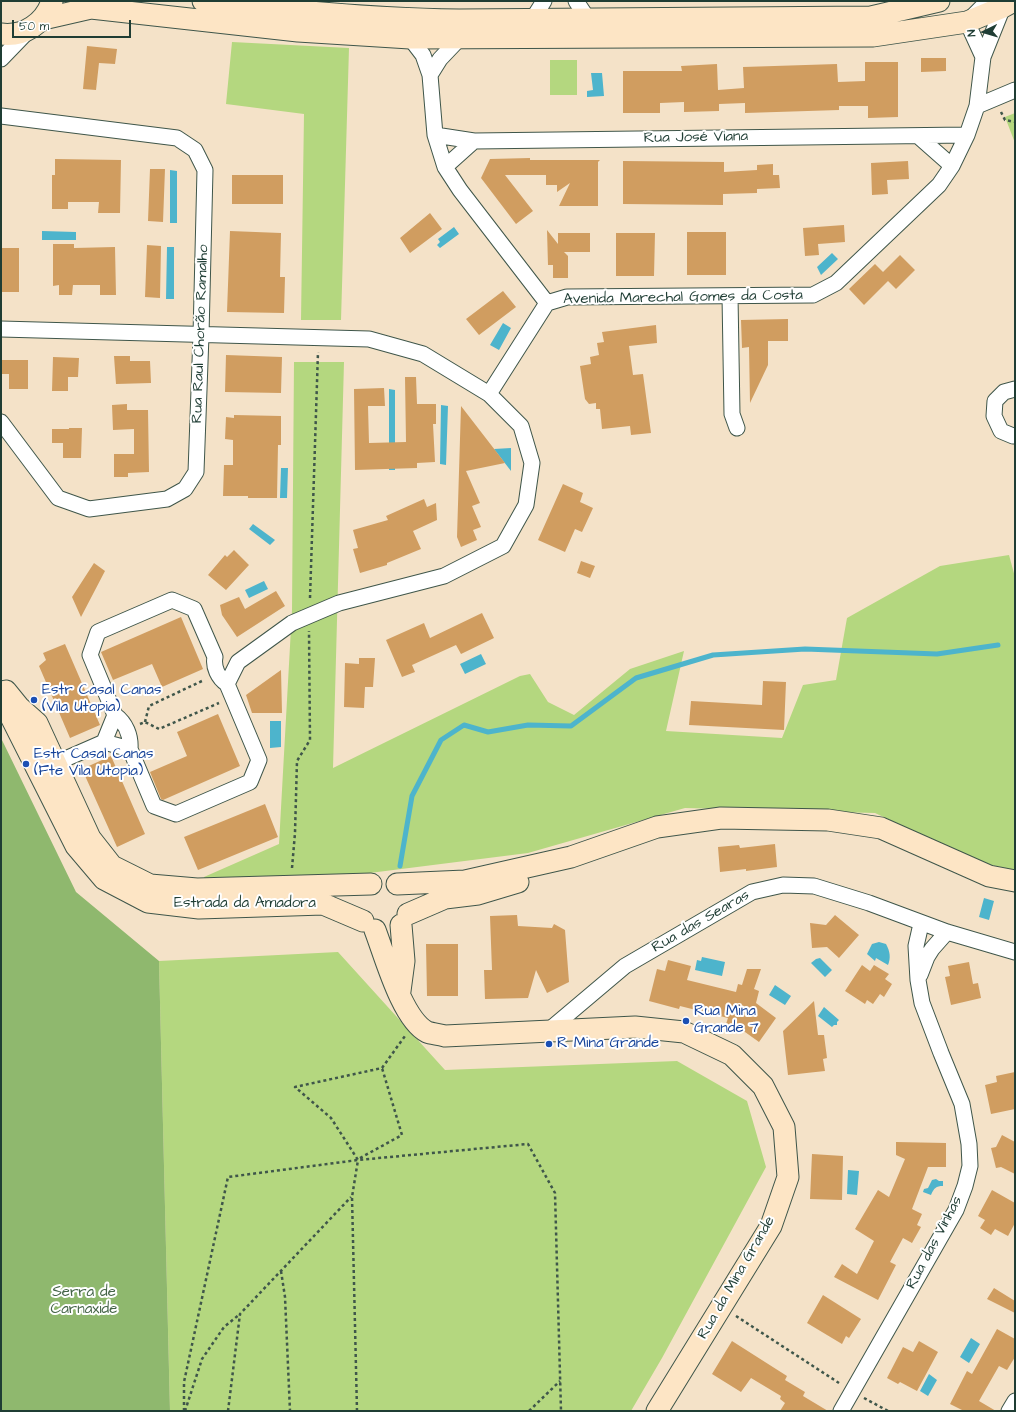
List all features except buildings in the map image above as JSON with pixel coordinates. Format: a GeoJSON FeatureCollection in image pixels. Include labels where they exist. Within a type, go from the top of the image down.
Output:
{"type":"FeatureCollection","features":[{"type":"Feature","properties":{"kind":"street"},"geometry":{"type":"LineString","coordinates":[[203,1],[299,12],[411,20],[871,17],[938,1]]}},
{"type":"Feature","properties":{"kind":"street"},"geometry":{"type":"LineString","coordinates":[[532,20],[544,1]]}},
{"type":"Feature","properties":{"kind":"street"},"geometry":{"type":"LineString","coordinates":[[576,1],[588,19]]}},
{"type":"Feature","properties":{"kind":"street"},"geometry":{"type":"LineString","coordinates":[[1,34],[16,34],[41,17],[91,8],[298,31],[410,38],[459,39],[872,36],[967,22],[1002,3]]}},
{"type":"Feature","properties":{"kind":"street","name":"Avenida Marechal Gomes da Costa"},"geometry":{"type":"LineString","coordinates":[[489,394],[547,303],[567,297],[813,295],[836,283],[939,185],[952,166],[967,135],[977,106],[983,56],[1002,3]]}},
{"type":"Feature","properties":{"kind":"street"},"geometry":{"type":"LineString","coordinates":[[1,59],[41,17]]}},
{"type":"Feature","properties":{"kind":"street"},"geometry":{"type":"LineString","coordinates":[[967,22],[983,56]]}},
{"type":"Feature","properties":{"kind":"street"},"geometry":{"type":"LineString","coordinates":[[410,38],[423,55],[430,75],[435,135],[445,167],[460,190],[547,303]]}},
{"type":"Feature","properties":{"kind":"street"},"geometry":{"type":"LineString","coordinates":[[430,75],[440,59],[459,39]]}},
{"type":"Feature","properties":{"kind":"street"},"geometry":{"type":"LineString","coordinates":[[977,106],[1015,90]]}},
{"type":"Feature","properties":{"kind":"street","name":"Rua Raul Chorão Ramalho"},"geometry":{"type":"LineString","coordinates":[[1,116],[177,138],[196,150],[205,170],[196,472],[185,489],[167,499],[89,509],[58,498],[1,422]]}},
{"type":"Feature","properties":{"kind":"street","name":"Rua José Viana"},"geometry":{"type":"LineString","coordinates":[[435,135],[474,141],[967,135]]}},
{"type":"Feature","properties":{"kind":"street"},"geometry":{"type":"LineString","coordinates":[[918,136],[952,166]]}},
{"type":"Feature","properties":{"kind":"street"},"geometry":{"type":"LineString","coordinates":[[445,167],[474,141]]}},
{"type":"Feature","properties":{"kind":"street"},"geometry":{"type":"LineString","coordinates":[[730,296],[732,414],[737,428]]}},
{"type":"Feature","properties":{"kind":"street"},"geometry":{"type":"LineString","coordinates":[[1,329],[370,339],[423,354],[489,394],[521,426],[532,463],[526,505],[503,546],[444,576],[339,603],[292,623],[238,662],[225,685]]}},
{"type":"Feature","properties":{"kind":"street"},"geometry":{"type":"LineString","coordinates":[[1015,389],[1004,392],[995,400],[994,416],[1001,432],[1015,436]]}},
{"type":"Feature","properties":{"kind":"street"},"geometry":{"type":"LineString","coordinates":[[172,600],[194,609],[215,657],[214,664],[225,685],[260,760],[250,782],[176,814],[154,806],[130,749],[131,740],[122,720],[116,715],[90,655],[98,632],[172,600]]}},
{"type":"Feature","properties":{"kind":"street"},"geometry":{"type":"LineString","coordinates":[[215,657],[238,662]]}},
{"type":"Feature","properties":{"kind":"street","name":"Estrada da Amadora"},"geometry":{"type":"LineString","coordinates":[[1,685],[19,707],[37,723],[90,838],[112,866],[150,885],[197,889],[371,884]]}},
{"type":"Feature","properties":{"kind":"street","name":"Estrada da Amadora"},"geometry":{"type":"LineString","coordinates":[[1,692],[76,846],[104,879],[148,902],[199,908],[323,904],[369,926]]}},
{"type":"Feature","properties":{"kind":"street"},"geometry":{"type":"LineString","coordinates":[[104,742],[116,715]]}},
{"type":"Feature","properties":{"kind":"street"},"geometry":{"type":"LineString","coordinates":[[18,729],[32,738],[43,760],[56,763],[104,742],[130,749]]}},
{"type":"Feature","properties":{"kind":"street"},"geometry":{"type":"LineString","coordinates":[[56,763],[51,777],[59,795],[59,812]]}},
{"type":"Feature","properties":{"kind":"street"},"geometry":{"type":"LineString","coordinates":[[396,884],[464,881],[571,857],[657,827],[721,818],[828,820],[881,828],[989,876],[1015,881]]}},
{"type":"Feature","properties":{"kind":"street"},"geometry":{"type":"LineString","coordinates":[[399,996],[404,961],[405,920],[410,906],[408,897],[396,884],[388,881],[371,884],[361,897],[359,905],[360,913],[369,926],[389,931],[405,920],[445,898],[478,894],[535,877],[571,857]]}},
{"type":"Feature","properties":{"kind":"street","name":"Rua das Searas"},"geometry":{"type":"LineString","coordinates":[[548,1032],[625,966],[752,892],[783,885],[814,886],[869,903],[921,924],[1015,952]]}},
{"type":"Feature","properties":{"kind":"street","name":"Rua das Vinhas"},"geometry":{"type":"LineString","coordinates":[[841,1411],[956,1210],[965,1186],[970,1166],[969,1144],[962,1104],[922,1003],[918,980],[916,946],[921,924]]}},
{"type":"Feature","properties":{"kind":"street","name":"Rua da Mina Grande"},"geometry":{"type":"LineString","coordinates":[[369,926],[399,996],[415,1022],[427,1032],[445,1036],[635,1027],[684,1032],[732,1055],[763,1086],[784,1127],[788,1177],[771,1226],[657,1411]]}},
{"type":"Feature","properties":{"kind":"street"},"geometry":{"type":"LineString","coordinates":[[918,980],[927,957],[947,932]]}},
{"type":"Feature","properties":{"kind":"street"},"geometry":{"type":"LineString","coordinates":[[1009,1411],[1015,1401]]}},
{"type":"Feature","properties":{"kind":"path"},"geometry":{"type":"LineString","coordinates":[[145,722],[149,706],[225,685]]}},
{"type":"Feature","properties":{"kind":"path"},"geometry":{"type":"LineString","coordinates":[[126,729],[145,722],[159,729],[225,685]]}},
{"type":"Feature","properties":{"kind":"path"},"geometry":{"type":"LineString","coordinates":[[357,1411],[352,1197],[358,1160],[331,1118],[295,1087],[382,1068],[415,1022]]}},
{"type":"Feature","properties":{"kind":"path"},"geometry":{"type":"LineString","coordinates":[[358,1160],[402,1135],[382,1068]]}},
{"type":"Feature","properties":{"kind":"path"},"geometry":{"type":"LineString","coordinates":[[185,1411],[184,1382],[228,1178],[358,1160],[528,1144],[555,1193],[561,1411]]}},
{"type":"Feature","properties":{"kind":"path"},"geometry":{"type":"LineString","coordinates":[[185,1411],[202,1360],[224,1327],[240,1314],[352,1197]]}},
{"type":"Feature","properties":{"kind":"path"},"geometry":{"type":"LineString","coordinates":[[281,1271],[285,1297],[290,1411]]}},
{"type":"Feature","properties":{"kind":"path"},"geometry":{"type":"LineString","coordinates":[[722,1307],[852,1392],[888,1411]]}},
{"type":"Feature","properties":{"kind":"path"},"geometry":{"type":"LineString","coordinates":[[228,1411],[240,1314]]}},
{"type":"Feature","properties":{"kind":"path"},"geometry":{"type":"LineString","coordinates":[[529,1411],[560,1380]]}},
{"type":"Feature","properties":{"kind":"green space"},"geometry":{"type":"Polygon","coordinates":[[[232,42],[349,48],[341,320],[301,320],[304,114],[226,104],[232,42]]]}},
{"type":"Feature","properties":{"kind":"green space"},"geometry":{"type":"Polygon","coordinates":[[[550,60],[577,60],[577,95],[550,95],[550,60]]]}},
{"type":"Feature","properties":{"kind":"green space"},"geometry":{"type":"Polygon","coordinates":[[[1015,113],[1015,143],[1005,117],[1015,113]]]}},
{"type":"Feature","properties":{"kind":"green space"},"geometry":{"type":"Polygon","coordinates":[[[294,362],[344,362],[333,768],[520,676],[530,674],[548,702],[574,715],[630,669],[684,651],[666,731],[782,738],[803,685],[836,680],[847,618],[940,566],[1009,555],[1015,577],[1015,870],[982,863],[875,813],[685,808],[528,853],[330,878],[204,882],[204,877],[279,844],[292,610],[294,362]]]}},
{"type":"Feature","properties":{"kind":"green space","name":"Serra de Carnaxide"},"geometry":{"type":"Polygon","coordinates":[[[1,738],[76,892],[159,961],[170,1411],[1,1411],[1,738]]]}},
{"type":"Feature","properties":{"kind":"green space"},"geometry":{"type":"Polygon","coordinates":[[[338,952],[445,1070],[677,1061],[747,1101],[766,1167],[662,1358],[631,1411],[170,1411],[159,961],[338,952]]]}},
{"type":"Feature","properties":{"kind":"water"},"geometry":{"type":"Polygon","coordinates":[[[591,73],[602,73],[604,96],[587,97],[587,91],[593,90],[591,73]]]}},
{"type":"Feature","properties":{"kind":"water"},"geometry":{"type":"Polygon","coordinates":[[[170,170],[177,171],[177,223],[170,223],[170,170]]]}},
{"type":"Feature","properties":{"kind":"water"},"geometry":{"type":"Polygon","coordinates":[[[454,227],[459,234],[440,248],[437,245],[440,242],[438,239],[454,227]]]}},
{"type":"Feature","properties":{"kind":"water"},"geometry":{"type":"Polygon","coordinates":[[[42,231],[76,232],[76,240],[42,240],[42,231]]]}},
{"type":"Feature","properties":{"kind":"water"},"geometry":{"type":"Polygon","coordinates":[[[167,247],[174,247],[174,299],[166,299],[167,247]]]}},
{"type":"Feature","properties":{"kind":"water"},"geometry":{"type":"Polygon","coordinates":[[[832,253],[838,259],[821,275],[817,267],[832,253]]]}},
{"type":"Feature","properties":{"kind":"water"},"geometry":{"type":"Polygon","coordinates":[[[503,323],[511,328],[499,350],[490,345],[503,323]]]}},
{"type":"Feature","properties":{"kind":"water"},"geometry":{"type":"Polygon","coordinates":[[[389,389],[395,390],[395,470],[389,470],[389,389]]]}},
{"type":"Feature","properties":{"kind":"water"},"geometry":{"type":"Polygon","coordinates":[[[441,405],[448,406],[446,465],[440,464],[441,405]]]}},
{"type":"Feature","properties":{"kind":"water"},"geometry":{"type":"Polygon","coordinates":[[[511,448],[511,471],[494,449],[511,448]]]}},
{"type":"Feature","properties":{"kind":"water"},"geometry":{"type":"Polygon","coordinates":[[[281,468],[288,468],[287,498],[280,498],[281,468]]]}},
{"type":"Feature","properties":{"kind":"water"},"geometry":{"type":"Polygon","coordinates":[[[253,524],[275,540],[270,545],[249,529],[253,524]]]}},
{"type":"Feature","properties":{"kind":"water"},"geometry":{"type":"Polygon","coordinates":[[[264,581],[268,589],[249,598],[245,590],[264,581]]]}},
{"type":"Feature","properties":{"kind":"water"},"geometry":{"type":"Polygon","coordinates":[[[481,654],[486,664],[465,674],[460,664],[481,654]]]}},
{"type":"Feature","properties":{"kind":"water"},"geometry":{"type":"Polygon","coordinates":[[[270,721],[281,721],[281,747],[270,748],[270,721]]]}},
{"type":"Feature","properties":{"kind":"water"},"geometry":{"type":"Polygon","coordinates":[[[984,898],[994,901],[989,920],[979,917],[984,898]]]}},
{"type":"Feature","properties":{"kind":"water"},"geometry":{"type":"Polygon","coordinates":[[[879,942],[886,944],[890,954],[888,965],[876,958],[875,961],[867,954],[872,944],[879,942]]]}},
{"type":"Feature","properties":{"kind":"water"},"geometry":{"type":"Polygon","coordinates":[[[702,957],[725,962],[722,976],[695,970],[697,960],[701,961],[702,957]]]}},
{"type":"Feature","properties":{"kind":"water"},"geometry":{"type":"Polygon","coordinates":[[[820,958],[832,970],[825,977],[811,963],[820,958]]]}},
{"type":"Feature","properties":{"kind":"water"},"geometry":{"type":"Polygon","coordinates":[[[775,985],[791,996],[785,1005],[769,995],[775,985]]]}},
{"type":"Feature","properties":{"kind":"water"},"geometry":{"type":"Polygon","coordinates":[[[824,1007],[839,1020],[837,1025],[832,1027],[818,1016],[824,1007]]]}},
{"type":"Feature","properties":{"kind":"water"},"geometry":{"type":"Polygon","coordinates":[[[848,1170],[859,1171],[857,1195],[847,1194],[848,1170]]]}},
{"type":"Feature","properties":{"kind":"water"},"geometry":{"type":"Polygon","coordinates":[[[936,1179],[943,1181],[943,1186],[936,1188],[931,1195],[923,1192],[924,1189],[928,1188],[932,1180],[936,1179]]]}},
{"type":"Feature","properties":{"kind":"water"},"geometry":{"type":"Polygon","coordinates":[[[971,1338],[980,1344],[969,1363],[960,1357],[971,1338]]]}},
{"type":"Feature","properties":{"kind":"water"},"geometry":{"type":"Polygon","coordinates":[[[929,1374],[937,1380],[928,1396],[920,1391],[929,1374]]]}},
{"type":"Feature","properties":{"kind":"waterway"},"geometry":{"type":"LineString","coordinates":[[400,866],[412,796],[441,740],[464,725],[488,732],[528,725],[571,726],[636,678],[713,655],[805,649],[937,654],[998,645]]}},
{"type":"Feature","properties":{"kind":"place","name":"Estr Casal Canas (Vila Utopia)"},"geometry":{"type":"Point","coordinates":[34,700]}},
{"type":"Feature","properties":{"kind":"place","name":"Estr Casal Canas (Fte Vila Utopia)"},"geometry":{"type":"Point","coordinates":[26,764]}},
{"type":"Feature","properties":{"kind":"place","name":"Rua Mina Grande 7"},"geometry":{"type":"Point","coordinates":[686,1021]}},
{"type":"Feature","properties":{"kind":"place","name":"R Mina Grande"},"geometry":{"type":"Point","coordinates":[549,1044]}}]}
